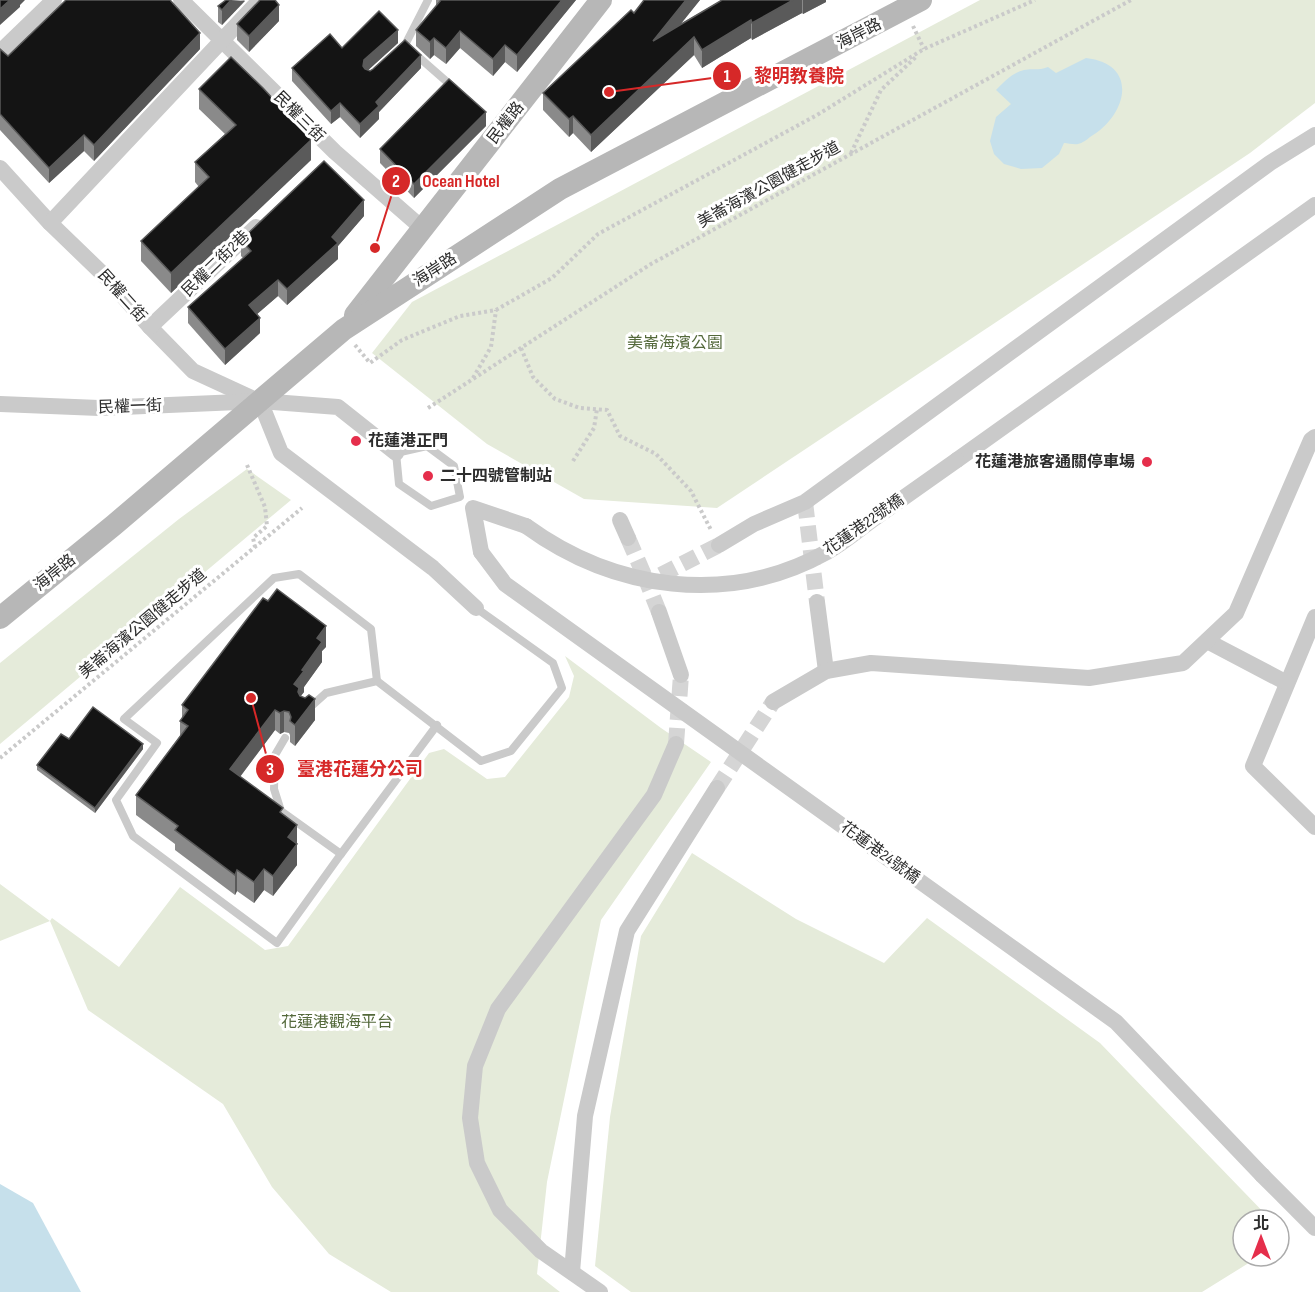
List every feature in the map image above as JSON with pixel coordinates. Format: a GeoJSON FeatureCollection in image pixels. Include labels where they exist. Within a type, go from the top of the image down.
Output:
{"type":"FeatureCollection","features":[{"type":"Feature","properties":{"kind":"main road","name":"民權路"},"geometry":{"type":"LineString","coordinates":[[343,330],[496,127],[601,0]]}},
{"type":"Feature","properties":{"kind":"main road","name":"海岸路"},"geometry":{"type":"LineString","coordinates":[[0,618],[114,525],[343,330],[560,189],[913,5]]}},
{"type":"Feature","properties":{"kind":"street"},"geometry":{"type":"LineString","coordinates":[[0,52],[54,0]]}},
{"type":"Feature","properties":{"kind":"street","name":"民權三街"},"geometry":{"type":"LineString","coordinates":[[181,0],[330,155],[422,228]]}},
{"type":"Feature","properties":{"kind":"street"},"geometry":{"type":"LineString","coordinates":[[50,223],[260,0]]}},
{"type":"Feature","properties":{"kind":"street"},"geometry":{"type":"LineString","coordinates":[[719,545],[754,524],[805,502],[1270,163],[1315,135]]}},
{"type":"Feature","properties":{"kind":"street","name":"民權二街"},"geometry":{"type":"LineString","coordinates":[[0,168],[50,223],[109,280],[193,371],[260,401]]}},
{"type":"Feature","properties":{"kind":"street","name":"花蓮港22號橋"},"geometry":{"type":"LineString","coordinates":[[473,508],[526,526],[548,543],[573,556],[625,576],[679,585],[735,582],[789,569],[829,551],[1315,205]]}},
{"type":"Feature","properties":{"kind":"street","name":"民權二街2巷"},"geometry":{"type":"LineString","coordinates":[[150,327],[267,215]]}},
{"type":"Feature","properties":{"kind":"street"},"geometry":{"type":"LineString","coordinates":[[396,453],[338,407],[260,401],[281,453],[433,568],[476,608]]}},
{"type":"Feature","properties":{"kind":"street","name":"民權一街"},"geometry":{"type":"LineString","coordinates":[[0,404],[99,408],[260,401]]}},
{"type":"Feature","properties":{"kind":"street"},"geometry":{"type":"LineString","coordinates":[[773,702],[826,671],[871,663],[1089,678],[1183,663],[1236,613],[1311,440],[1315,437]]}},
{"type":"Feature","properties":{"kind":"street"},"geometry":{"type":"LineString","coordinates":[[460,497],[473,508]]}},
{"type":"Feature","properties":{"kind":"street","name":"花蓮港24號橋"},"geometry":{"type":"LineString","coordinates":[[473,508],[481,552],[505,584],[1116,1022],[1315,1228]]}},
{"type":"Feature","properties":{"kind":"street"},"geometry":{"type":"LineString","coordinates":[[620,520],[628,538]]}},
{"type":"Feature","properties":{"kind":"street"},"geometry":{"type":"LineString","coordinates":[[818,602],[826,671]]}},
{"type":"Feature","properties":{"kind":"street"},"geometry":{"type":"LineString","coordinates":[[659,612],[681,675]]}},
{"type":"Feature","properties":{"kind":"street"},"geometry":{"type":"LineString","coordinates":[[1315,617],[1253,766],[1315,827]]}},
{"type":"Feature","properties":{"kind":"street"},"geometry":{"type":"LineString","coordinates":[[1207,640],[1287,683]]}},
{"type":"Feature","properties":{"kind":"street"},"geometry":{"type":"LineString","coordinates":[[600,1292],[540,1251],[500,1210],[477,1163],[470,1118],[475,1066],[498,1009],[654,795],[676,744]]}},
{"type":"Feature","properties":{"kind":"street"},"geometry":{"type":"LineString","coordinates":[[572,1272],[585,1116],[627,931],[717,788]]}},
{"type":"Feature","properties":{"kind":"lane"},"geometry":{"type":"LineString","coordinates":[[390,58],[405,45],[423,4],[428,0]]}},
{"type":"Feature","properties":{"kind":"lane"},"geometry":{"type":"LineString","coordinates":[[405,45],[460,93]]}},
{"type":"Feature","properties":{"kind":"lane"},"geometry":{"type":"LineString","coordinates":[[427,446],[454,466],[460,497],[431,506],[399,484],[396,453],[427,446]]}},
{"type":"Feature","properties":{"kind":"lane"},"geometry":{"type":"LineString","coordinates":[[437,725],[277,943],[133,836],[116,800],[157,744],[124,719],[274,578],[299,574],[371,629],[377,681],[437,725],[481,761],[511,751],[562,688],[553,663],[476,608]]}},
{"type":"Feature","properties":{"kind":"lane"},"geometry":{"type":"LineString","coordinates":[[304,712],[326,693],[377,681]]}},
{"type":"Feature","properties":{"kind":"lane"},"geometry":{"type":"LineString","coordinates":[[285,738],[275,755],[274,789],[281,811],[341,854]]}},
{"type":"Feature","properties":{"kind":"path"},"geometry":{"type":"LineString","coordinates":[[343,330],[370,363],[402,340],[460,316],[496,310],[552,278],[598,234],[818,115],[924,49],[1035,0]]}},
{"type":"Feature","properties":{"kind":"path","name":"美崙海濱公園健走步道"},"geometry":{"type":"LineString","coordinates":[[428,408],[651,264],[1131,0]]}},
{"type":"Feature","properties":{"kind":"path"},"geometry":{"type":"LineString","coordinates":[[913,5],[924,49]]}},
{"type":"Feature","properties":{"kind":"path"},"geometry":{"type":"LineString","coordinates":[[851,153],[881,90],[924,49]]}},
{"type":"Feature","properties":{"kind":"path"},"geometry":{"type":"LineString","coordinates":[[472,379],[491,347],[496,310]]}},
{"type":"Feature","properties":{"kind":"path"},"geometry":{"type":"LineString","coordinates":[[521,348],[533,377],[555,399],[580,408],[607,410],[620,436],[656,454],[692,491],[719,545]]}},
{"type":"Feature","properties":{"kind":"path"},"geometry":{"type":"LineString","coordinates":[[573,461],[594,428],[597,409]]}},
{"type":"Feature","properties":{"kind":"path"},"geometry":{"type":"LineString","coordinates":[[247,465],[264,507],[267,526],[253,538],[255,547]]}},
{"type":"Feature","properties":{"kind":"path","name":"美崙海濱公園健走步道"},"geometry":{"type":"LineString","coordinates":[[0,758],[302,508]]}},
{"type":"Feature","properties":{"kind":"green space","name":"美崙海濱公園"},"geometry":{"type":"Polygon","coordinates":[[[980,0],[1315,0],[1315,103],[1250,153],[717,508],[584,499],[487,444],[372,353],[412,302],[980,0]]]}},
{"type":"Feature","properties":{"kind":"green space"},"geometry":{"type":"Polygon","coordinates":[[[247,469],[291,500],[0,744],[0,663],[179,519],[247,469]]]}},
{"type":"Feature","properties":{"kind":"green space","name":"花蓮港觀海平台"},"geometry":{"type":"Polygon","coordinates":[[[565,656],[661,728],[711,762],[601,920],[547,1182],[537,1274],[560,1292],[391,1292],[329,1254],[272,1187],[223,1104],[88,1010],[50,921],[52,918],[119,967],[180,887],[265,950],[288,946],[429,753],[444,749],[487,779],[505,777],[569,697],[574,676],[565,656]]]}},
{"type":"Feature","properties":{"kind":"green space"},"geometry":{"type":"Polygon","coordinates":[[[692,853],[796,919],[884,963],[927,918],[1100,1043],[1259,1208],[1231,1208],[1231,1268],[1241,1268],[1202,1292],[631,1292],[595,1266],[610,1117],[641,936],[692,853]]]}},
{"type":"Feature","properties":{"kind":"green space"},"geometry":{"type":"Polygon","coordinates":[[[0,884],[50,921],[0,941],[0,884]]]}},
{"type":"Feature","properties":{"kind":"water"},"geometry":{"type":"Polygon","coordinates":[[[1086,58],[1103,62],[1115,70],[1121,80],[1122,92],[1113,117],[1103,128],[1083,142],[1064,143],[1059,154],[1042,168],[1021,169],[1004,164],[994,154],[990,141],[996,117],[1011,104],[996,90],[1008,78],[1020,71],[1048,67],[1056,73],[1086,58]]]}},
{"type":"Feature","properties":{"kind":"water"},"geometry":{"type":"Polygon","coordinates":[[[0,1184],[33,1203],[81,1292],[0,1292],[0,1184]]]}},
{"type":"Feature","properties":{"kind":"building"},"geometry":{"type":"Polygon","coordinates":[[[0,0],[10,0],[0,9],[0,0]]]}},
{"type":"Feature","properties":{"kind":"building"},"geometry":{"type":"Polygon","coordinates":[[[66,0],[170,0],[200,33],[94,145],[84,135],[49,168],[0,114],[0,49],[8,56],[66,0]]]}},
{"type":"Feature","properties":{"kind":"building"},"geometry":{"type":"Polygon","coordinates":[[[226,0],[231,0],[222,10],[218,6],[226,0]]]}},
{"type":"Feature","properties":{"kind":"building"},"geometry":{"type":"Polygon","coordinates":[[[260,0],[275,0],[279,5],[249,36],[237,24],[260,0]]]}},
{"type":"Feature","properties":{"kind":"building"},"geometry":{"type":"Polygon","coordinates":[[[441,0],[562,0],[517,55],[505,45],[493,59],[460,31],[446,48],[434,38],[430,42],[416,30],[441,0]]]}},
{"type":"Feature","properties":{"kind":"building"},"geometry":{"type":"Polygon","coordinates":[[[644,0],[686,0],[653,41],[722,0],[793,0],[752,23],[751,20],[702,50],[694,37],[591,135],[573,116],[569,119],[543,93],[631,10],[634,13],[644,0]]]}},
{"type":"Feature","properties":{"kind":"building"},"geometry":{"type":"Polygon","coordinates":[[[379,11],[398,30],[364,60],[365,69],[370,71],[373,69],[405,40],[421,55],[376,102],[379,106],[360,124],[340,103],[331,111],[292,68],[330,34],[342,48],[379,11]]]}},
{"type":"Feature","properties":{"kind":"building"},"geometry":{"type":"Polygon","coordinates":[[[231,57],[311,140],[171,273],[141,241],[209,177],[195,162],[236,125],[199,89],[231,57]]]}},
{"type":"Feature","properties":{"kind":"building"},"geometry":{"type":"Polygon","coordinates":[[[449,79],[486,112],[414,184],[380,149],[449,79]]]}},
{"type":"Feature","properties":{"kind":"building"},"geometry":{"type":"Polygon","coordinates":[[[324,161],[364,200],[332,237],[338,243],[287,289],[278,280],[249,305],[260,318],[225,349],[188,307],[251,251],[241,240],[324,161]]]}},
{"type":"Feature","properties":{"kind":"building"},"geometry":{"type":"Polygon","coordinates":[[[277,589],[326,626],[317,638],[322,642],[294,684],[299,688],[300,696],[305,698],[309,695],[315,699],[295,725],[290,721],[289,712],[280,713],[275,710],[230,769],[283,808],[280,812],[297,825],[288,837],[297,844],[273,876],[264,869],[254,882],[237,870],[235,875],[175,830],[178,826],[136,795],[188,726],[180,721],[188,710],[182,705],[263,598],[268,601],[277,589]]]}},
{"type":"Feature","properties":{"kind":"building"},"geometry":{"type":"Polygon","coordinates":[[[93,707],[143,744],[95,808],[37,765],[61,734],[69,739],[93,707]]]}},
{"type":"Feature","properties":{"kind":"tunnel"},"geometry":{"type":"LineString","coordinates":[[805,502],[817,602]]}},
{"type":"Feature","properties":{"kind":"tunnel"},"geometry":{"type":"LineString","coordinates":[[628,538],[647,582]]}},
{"type":"Feature","properties":{"kind":"tunnel"},"geometry":{"type":"LineString","coordinates":[[659,612],[647,582],[719,545]]}},
{"type":"Feature","properties":{"kind":"tunnel"},"geometry":{"type":"LineString","coordinates":[[676,744],[681,675]]}},
{"type":"Feature","properties":{"kind":"tunnel"},"geometry":{"type":"LineString","coordinates":[[717,788],[773,702]]}},
{"type":"Feature","properties":{"kind":"place","name":"黎明教養院"},"geometry":{"type":"Point","coordinates":[609,92]}},
{"type":"Feature","properties":{"kind":"place","name":"Ocean Hotel"},"geometry":{"type":"Point","coordinates":[375,248]}},
{"type":"Feature","properties":{"kind":"place","name":"花蓮港正門"},"geometry":{"type":"Point","coordinates":[356,441]}},
{"type":"Feature","properties":{"kind":"place","name":"花蓮港旅客通關停車場"},"geometry":{"type":"Point","coordinates":[1147,462]}},
{"type":"Feature","properties":{"kind":"place","name":"二十四號管制站"},"geometry":{"type":"Point","coordinates":[428,476]}},
{"type":"Feature","properties":{"kind":"place","name":"臺港花蓮分公司"},"geometry":{"type":"Point","coordinates":[251,698]}}]}
